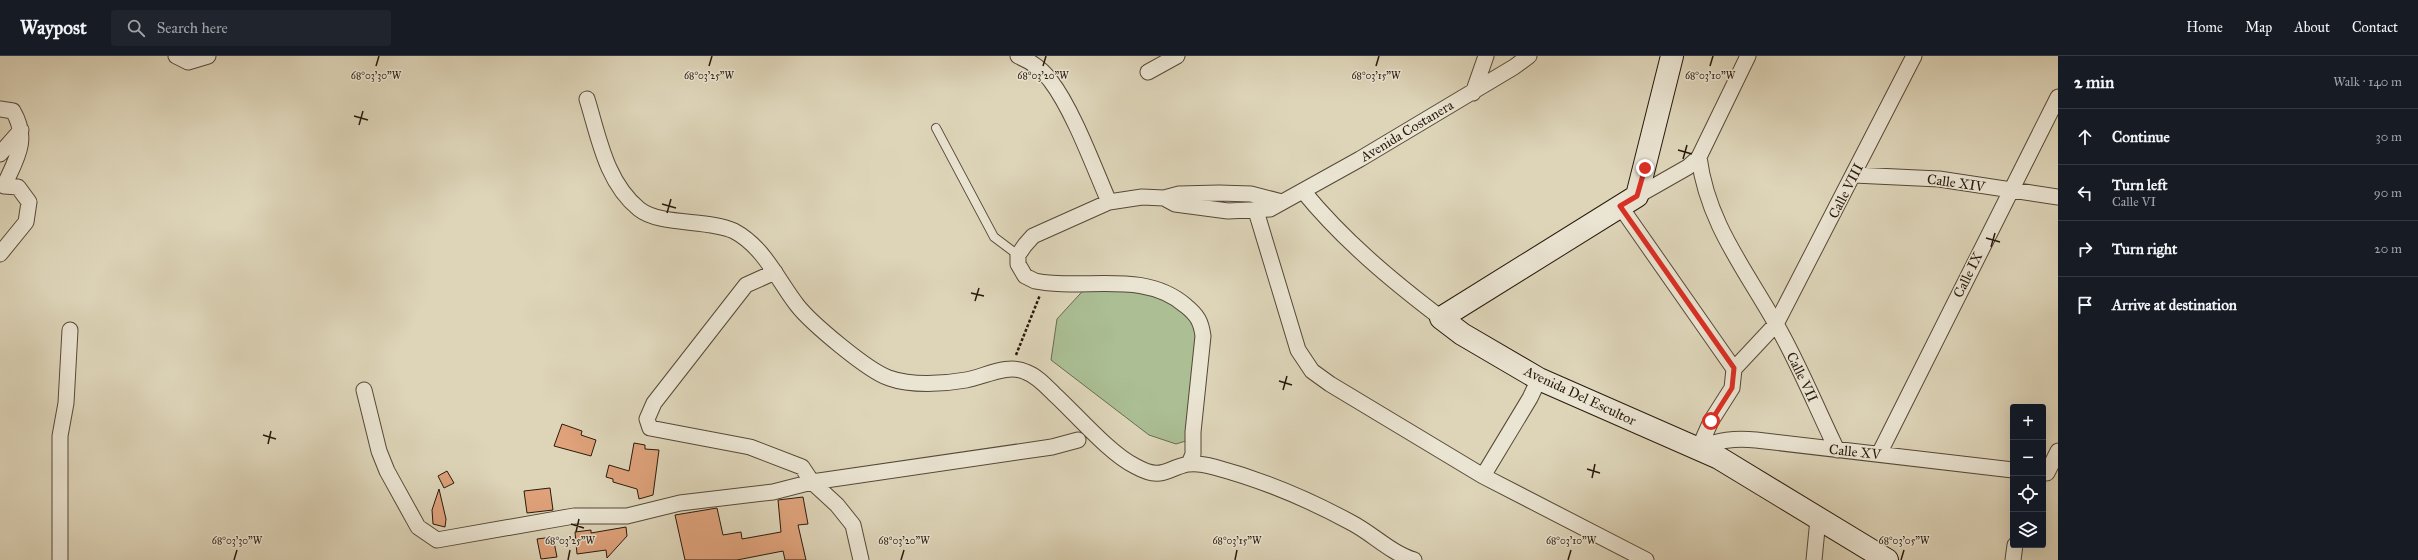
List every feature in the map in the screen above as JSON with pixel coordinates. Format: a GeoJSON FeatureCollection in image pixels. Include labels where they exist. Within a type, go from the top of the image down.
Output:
{"type":"FeatureCollection","features":[{"type":"Feature","properties":{"kind":"street"},"geometry":{"type":"LineString","coordinates":[[182,59],[208,56]]}},
{"type":"Feature","properties":{"kind":"street"},"geometry":{"type":"LineString","coordinates":[[1018,56],[1030,61],[1049,78],[1062,97],[1109,202]]}},
{"type":"Feature","properties":{"kind":"street"},"geometry":{"type":"LineString","coordinates":[[1148,72],[1177,56]]}},
{"type":"Feature","properties":{"kind":"street"},"geometry":{"type":"LineString","coordinates":[[1473,93],[1486,56]]}},
{"type":"Feature","properties":{"kind":"street","name":"Avenida Costanera"},"geometry":{"type":"LineString","coordinates":[[1164,198],[1175,204],[1200,208],[1256,211],[1270,209],[1473,93],[1529,56]]}},
{"type":"Feature","properties":{"kind":"street"},"geometry":{"type":"LineString","coordinates":[[1672,56],[1629,201],[1734,368],[1732,388],[1711,421],[1699,448]]}},
{"type":"Feature","properties":{"kind":"street"},"geometry":{"type":"LineString","coordinates":[[1441,318],[1629,201],[1688,167],[1699,157],[1748,56]]}},
{"type":"Feature","properties":{"kind":"street","name":"Calle VIII"},"geometry":{"type":"LineString","coordinates":[[1734,368],[1776,324],[1914,56]]}},
{"type":"Feature","properties":{"kind":"street","name":"Calle IX"},"geometry":{"type":"LineString","coordinates":[[1879,454],[2058,97]]}},
{"type":"Feature","properties":{"kind":"street"},"geometry":{"type":"LineString","coordinates":[[587,99],[605,160],[617,184],[641,210],[674,221],[712,225],[734,232],[765,256],[798,307],[863,364],[890,378],[936,384],[966,380],[1011,369],[1025,371],[1043,384],[1120,457],[1135,467],[1160,474],[1189,464],[1212,467],[1280,488],[1352,523],[1375,536],[1403,557],[1414,560]]}},
{"type":"Feature","properties":{"kind":"street"},"geometry":{"type":"LineString","coordinates":[[0,109],[13,112],[21,124],[22,145],[4,186],[18,187],[29,202],[26,222],[0,254]]}},
{"type":"Feature","properties":{"kind":"street"},"geometry":{"type":"LineString","coordinates":[[0,154],[21,130]]}},
{"type":"Feature","properties":{"kind":"street","name":"Calle VII"},"geometry":{"type":"LineString","coordinates":[[1699,157],[1702,177],[1710,206],[1726,240],[1776,324],[1837,450]]}},
{"type":"Feature","properties":{"kind":"street","name":"Calle XIV"},"geometry":{"type":"LineString","coordinates":[[1854,175],[1939,179],[2010,191],[2058,197]]}},
{"type":"Feature","properties":{"kind":"street","name":"Avenida Del Escultor"},"geometry":{"type":"LineString","coordinates":[[1303,191],[1333,224],[1393,282],[1462,334],[1539,379],[1699,448],[1886,560]]}},
{"type":"Feature","properties":{"kind":"street"},"geometry":{"type":"LineString","coordinates":[[1189,464],[1194,454],[1193,432],[1203,336],[1201,322],[1198,317],[1178,298],[1158,289],[1134,284],[1044,283],[1025,276],[1018,264],[1018,255],[1033,236],[1109,202],[1142,197],[1164,198],[1179,194],[1219,193],[1251,194],[1282,202]]}},
{"type":"Feature","properties":{"kind":"street"},"geometry":{"type":"LineString","coordinates":[[1256,211],[1298,350],[1312,371],[1330,384],[1483,476],[1624,555],[1646,560]]}},
{"type":"Feature","properties":{"kind":"street"},"geometry":{"type":"LineString","coordinates":[[775,272],[746,286],[654,403],[647,419],[650,428],[750,447],[802,467],[812,482],[837,505],[853,525],[861,560]]}},
{"type":"Feature","properties":{"kind":"street"},"geometry":{"type":"LineString","coordinates":[[60,560],[60,436],[66,403],[70,330]]}},
{"type":"Feature","properties":{"kind":"street"},"geometry":{"type":"LineString","coordinates":[[1483,476],[1530,398],[1539,379]]}},
{"type":"Feature","properties":{"kind":"street"},"geometry":{"type":"LineString","coordinates":[[364,390],[379,450],[387,471],[418,527],[437,540],[574,516],[633,515],[680,503],[773,492],[812,482],[1052,447],[1078,440]]}},
{"type":"Feature","properties":{"kind":"street","name":"Calle XV"},"geometry":{"type":"LineString","coordinates":[[1699,448],[1716,441],[1733,438],[2010,470]]}},
{"type":"Feature","properties":{"kind":"street"},"geometry":{"type":"LineString","coordinates":[[2049,473],[2058,451]]}},
{"type":"Feature","properties":{"kind":"street"},"geometry":{"type":"LineString","coordinates":[[1814,560],[1818,519]]}},
{"type":"Feature","properties":{"kind":"street"},"geometry":{"type":"LineString","coordinates":[[2013,560],[2015,548]]}},
{"type":"Feature","properties":{"kind":"lane"},"geometry":{"type":"LineString","coordinates":[[936,128],[994,237],[1018,255]]}},
{"type":"Feature","properties":{"kind":"path"},"geometry":{"type":"LineString","coordinates":[[1011,369],[1044,283]]}},
{"type":"Feature","properties":{"kind":"green space"},"geometry":{"type":"Polygon","coordinates":[[[1090,283],[1134,284],[1198,312],[1189,440],[1176,444],[1149,435],[1051,360],[1057,319],[1090,283]]]}},
{"type":"Feature","properties":{"kind":"building"},"geometry":{"type":"Polygon","coordinates":[[[562,424],[582,431],[581,435],[596,440],[591,456],[554,446],[562,424]]]}},
{"type":"Feature","properties":{"kind":"building"},"geometry":{"type":"Polygon","coordinates":[[[634,443],[645,445],[645,449],[659,450],[653,495],[639,499],[637,489],[613,482],[613,479],[606,477],[609,465],[629,471],[634,443]]]}},
{"type":"Feature","properties":{"kind":"building"},"geometry":{"type":"Polygon","coordinates":[[[447,471],[454,483],[444,488],[438,476],[447,471]]]}},
{"type":"Feature","properties":{"kind":"building"},"geometry":{"type":"Polygon","coordinates":[[[550,488],[553,510],[527,513],[524,491],[550,488]]]}},
{"type":"Feature","properties":{"kind":"building"},"geometry":{"type":"Polygon","coordinates":[[[439,489],[446,519],[445,527],[433,524],[432,510],[439,489]]]}},
{"type":"Feature","properties":{"kind":"building"},"geometry":{"type":"Polygon","coordinates":[[[803,497],[808,524],[798,525],[806,560],[785,560],[783,551],[737,560],[685,560],[675,515],[717,508],[723,535],[741,532],[742,539],[781,532],[778,500],[803,497]]]}},
{"type":"Feature","properties":{"kind":"building"},"geometry":{"type":"Polygon","coordinates":[[[626,527],[627,536],[607,558],[606,550],[577,554],[575,532],[591,530],[591,533],[626,527]]]}},
{"type":"Feature","properties":{"kind":"building"},"geometry":{"type":"Polygon","coordinates":[[[553,537],[557,557],[541,559],[537,539],[553,537]]]}},
{"type":"Feature","properties":{"kind":"route"},"geometry":{"type":"LineString","coordinates":[[1645,168],[1637,196],[1620,206],[1734,368],[1735,377],[1732,388],[1727,399],[1711,421]]}}]}
